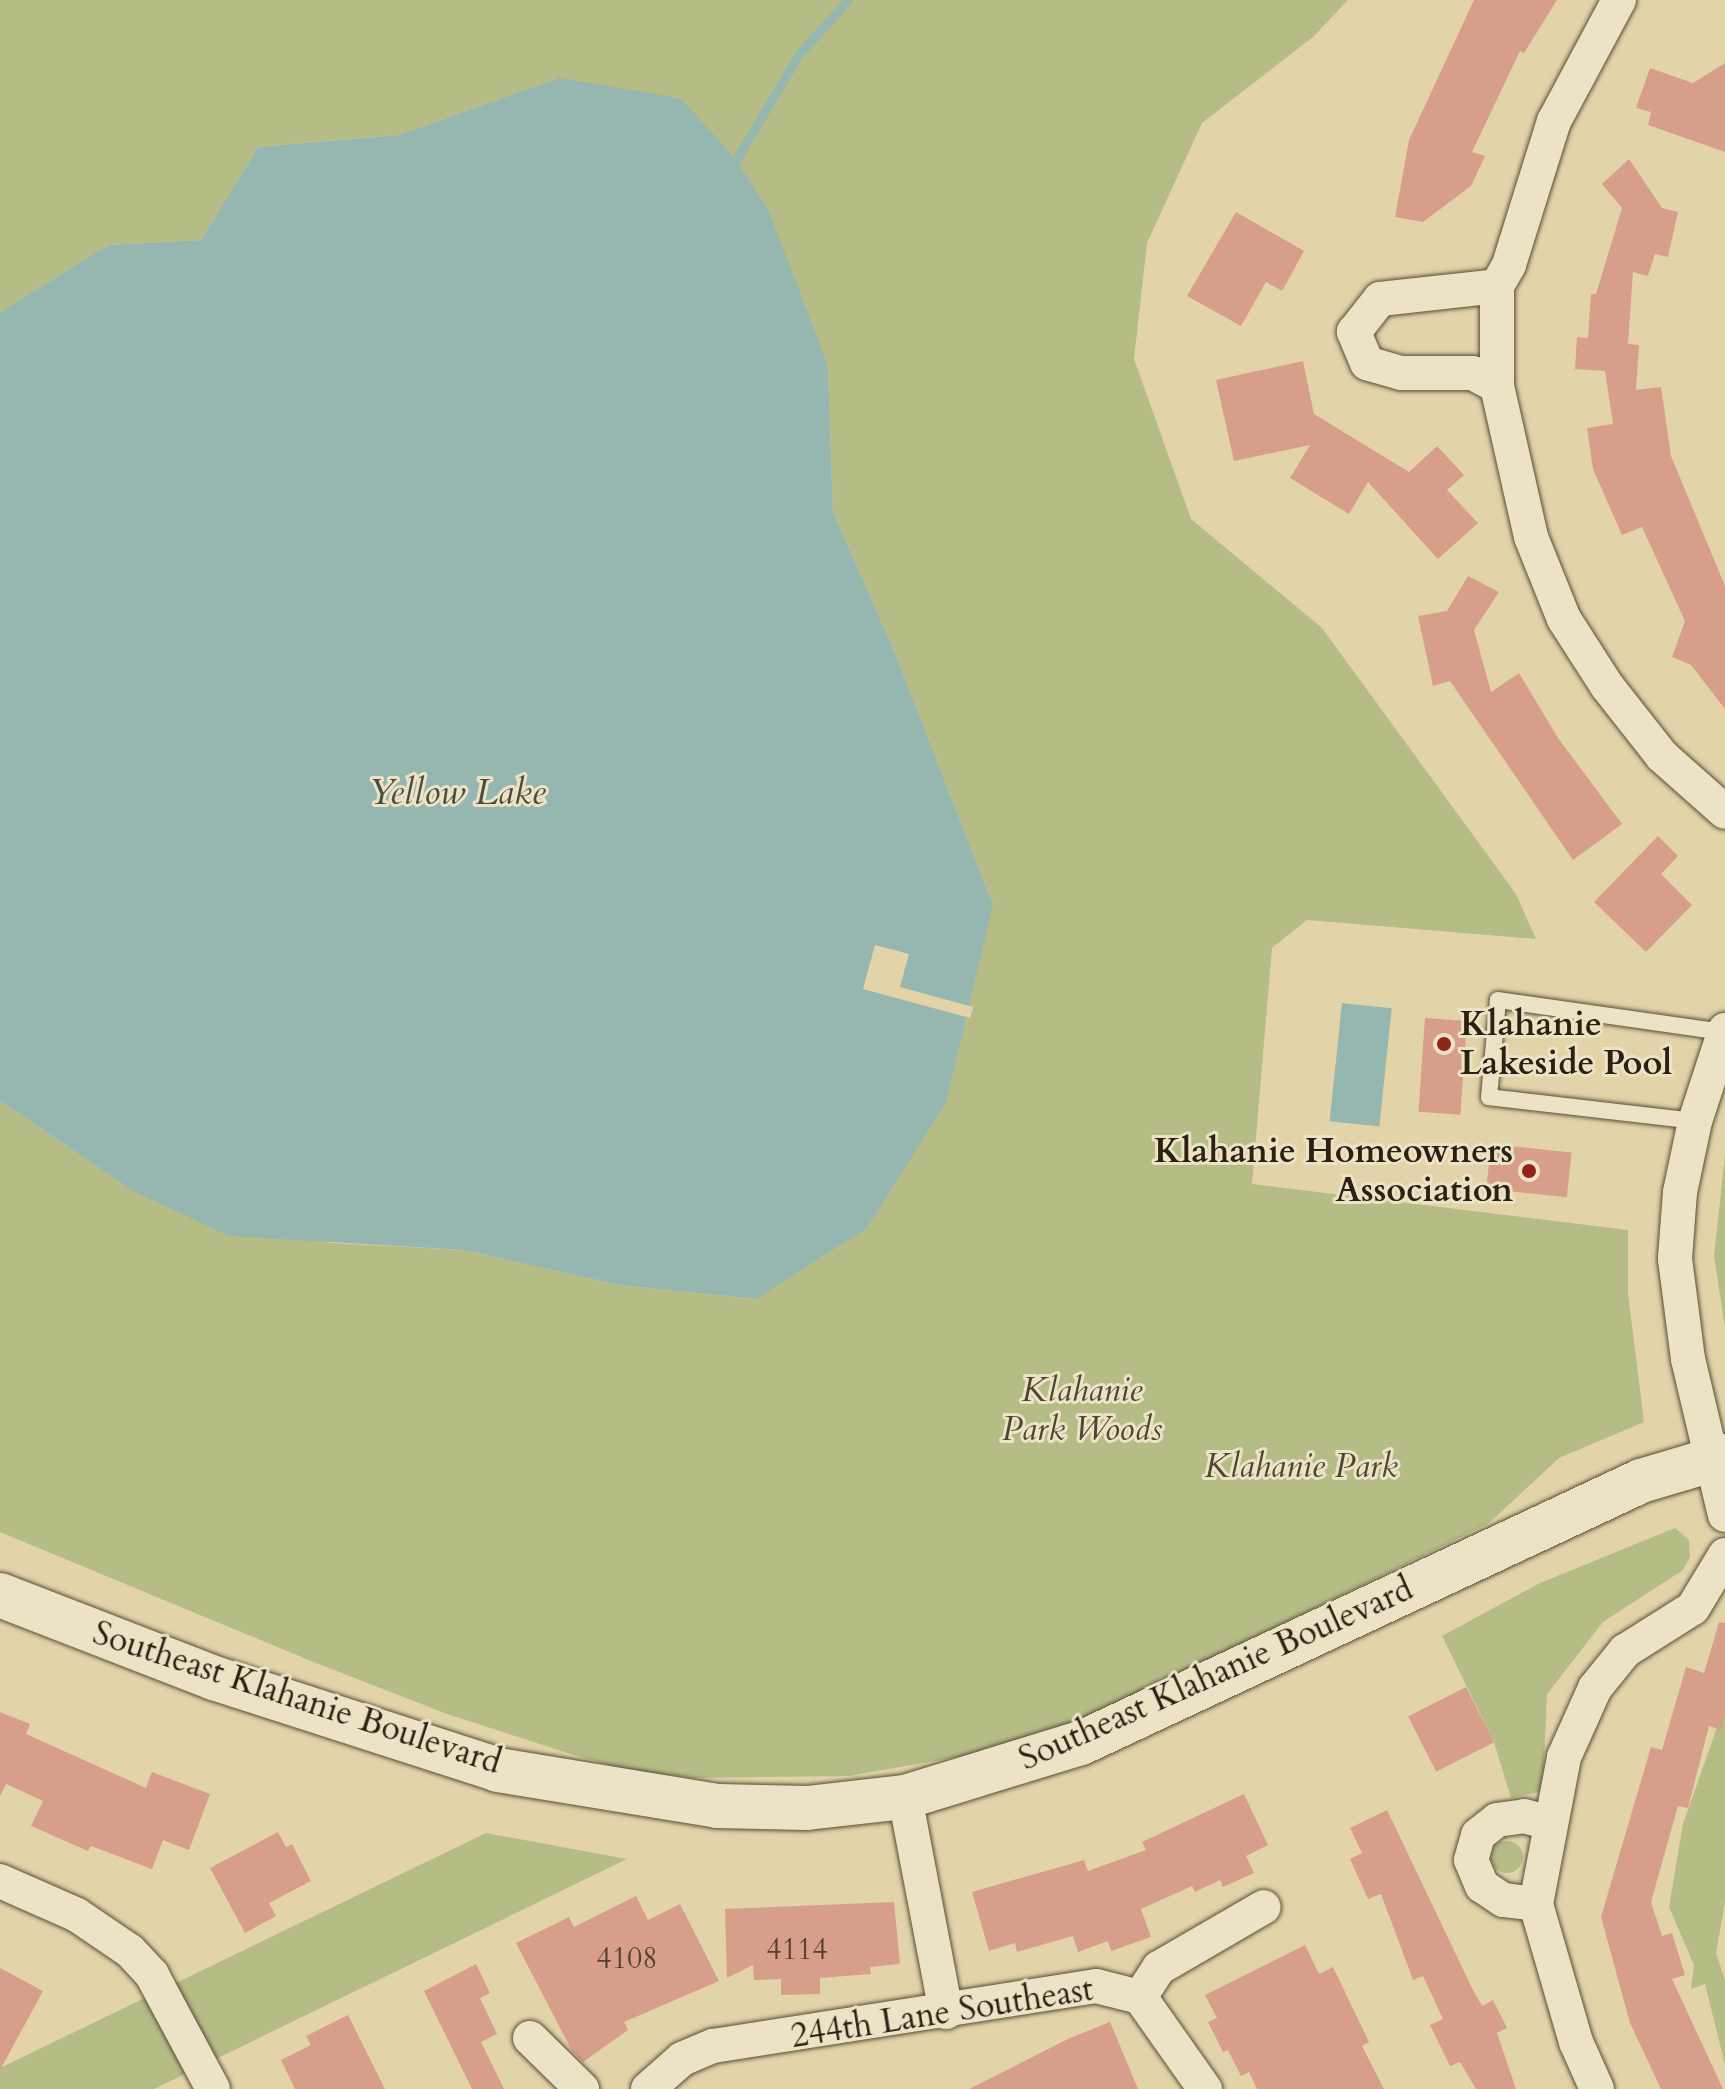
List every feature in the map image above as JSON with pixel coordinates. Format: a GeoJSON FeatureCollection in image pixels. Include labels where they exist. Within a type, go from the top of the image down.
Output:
{"type":"FeatureCollection","features":[{"type":"Feature","properties":{"kind":"street"},"geometry":{"type":"LineString","coordinates":[[1619,0],[1554,121],[1509,265],[1497,286],[1497,386],[1531,537],[1564,619],[1607,686],[1662,756],[1725,812]]}},
{"type":"Feature","properties":{"kind":"street"},"geometry":{"type":"LineString","coordinates":[[1497,286],[1380,299],[1354,332],[1367,363],[1401,373],[1473,373],[1497,386]]}},
{"type":"Feature","properties":{"kind":"street"},"geometry":{"type":"LineString","coordinates":[[1724,1031],[1695,1121],[1680,1192],[1677,1304],[1718,1457],[1725,1515]]}},
{"type":"Feature","properties":{"kind":"street","name":"Southeast Klahanie Boulevard"},"geometry":{"type":"LineString","coordinates":[[0,1595],[214,1678],[498,1770],[717,1806],[807,1808],[905,1797],[1081,1743],[1641,1481],[1718,1457]]}},
{"type":"Feature","properties":{"kind":"street"},"geometry":{"type":"LineString","coordinates":[[1597,2089],[1576,2042],[1536,1904],[1564,1757],[1595,1688],[1625,1651],[1693,1608],[1725,1555]]}},
{"type":"Feature","properties":{"kind":"street"},"geometry":{"type":"LineString","coordinates":[[905,1797],[946,2012]]}},
{"type":"Feature","properties":{"kind":"street"},"geometry":{"type":"LineString","coordinates":[[1536,1904],[1503,1900],[1492,1893],[1482,1886],[1471,1860],[1478,1835],[1497,1820],[1524,1816],[1550,1823]]}},
{"type":"Feature","properties":{"kind":"street"},"geometry":{"type":"LineString","coordinates":[[0,1881],[77,1915],[130,1951],[152,1975],[213,2089]]}},
{"type":"Feature","properties":{"kind":"street","name":"244th Lane Southeast"},"geometry":{"type":"LineString","coordinates":[[648,2089],[682,2059],[713,2046],[946,2012],[1096,1986],[1140,1997],[1159,1968],[1264,1907]]}},
{"type":"Feature","properties":{"kind":"street"},"geometry":{"type":"LineString","coordinates":[[1140,1997],[1205,2089]]}},
{"type":"Feature","properties":{"kind":"street"},"geometry":{"type":"LineString","coordinates":[[530,2038],[582,2089]]}},
{"type":"Feature","properties":{"kind":"lane"},"geometry":{"type":"LineString","coordinates":[[1695,1121],[1489,1097],[1498,1000],[1724,1031]]}},
{"type":"Feature","properties":{"kind":"green space","name":"Klahanie Park Woods"},"geometry":{"type":"Polygon","coordinates":[[[0,0],[1348,0],[1313,37],[1202,123],[1147,243],[1134,359],[1191,519],[1322,628],[1516,894],[1536,939],[1307,920],[1272,948],[1252,1184],[1628,1230],[1628,1294],[1644,1422],[1559,1458],[1488,1524],[1094,1715],[987,1752],[848,1776],[693,1778],[628,1770],[577,1756],[447,1714],[0,1532],[0,1101],[133,1191],[332,1243],[464,1250],[619,1285],[756,1299],[993,905],[894,650],[833,512],[828,366],[558,78],[399,135],[258,147],[201,240],[108,245],[0,312],[0,0]]]}},
{"type":"Feature","properties":{"kind":"green space"},"geometry":{"type":"Polygon","coordinates":[[[1725,1156],[1725,1327],[1714,1256],[1725,1156]]]}},
{"type":"Feature","properties":{"kind":"green space"},"geometry":{"type":"Polygon","coordinates":[[[1675,1528],[1689,1540],[1690,1557],[1683,1570],[1603,1622],[1547,1694],[1543,1791],[1511,1798],[1494,1742],[1442,1636],[1540,1583],[1675,1528]]]}},
{"type":"Feature","properties":{"kind":"green space"},"geometry":{"type":"Polygon","coordinates":[[[1725,1705],[1725,1902],[1716,1953],[1725,1980],[1725,2065],[1705,1984],[1691,1989],[1694,1965],[1669,1907],[1683,1824],[1725,1705]]]}},
{"type":"Feature","properties":{"kind":"green space"},"geometry":{"type":"Polygon","coordinates":[[[486,1833],[627,1859],[154,2089],[0,2089],[0,2068],[486,1833]]]}},
{"type":"Feature","properties":{"kind":"green space"},"geometry":{"type":"Polygon","coordinates":[[[1507,1841],[1519,1845],[1523,1857],[1519,1869],[1507,1873],[1495,1869],[1491,1857],[1495,1845],[1507,1841]]]}},
{"type":"Feature","properties":{"kind":"water","name":"Yellow Lake"},"geometry":{"type":"Polygon","coordinates":[[[558,78],[682,99],[736,160],[768,209],[828,366],[833,512],[894,650],[993,905],[946,1102],[867,1228],[756,1299],[619,1285],[464,1250],[229,1236],[133,1191],[0,1101],[0,312],[108,245],[201,240],[258,147],[399,135],[558,78]]]}},
{"type":"Feature","properties":{"kind":"water"},"geometry":{"type":"Polygon","coordinates":[[[1342,1003],[1392,1008],[1379,1127],[1330,1121],[1342,1003]]]}},
{"type":"Feature","properties":{"kind":"pier"},"geometry":{"type":"Polygon","coordinates":[[[875,945],[909,954],[900,987],[973,1007],[970,1018],[863,989],[875,945]]]}},
{"type":"Feature","properties":{"kind":"building"},"geometry":{"type":"Polygon","coordinates":[[[1474,0],[1557,0],[1524,53],[1520,51],[1472,152],[1485,156],[1471,186],[1423,222],[1395,217],[1409,140],[1474,0]]]}},
{"type":"Feature","properties":{"kind":"building"},"geometry":{"type":"Polygon","coordinates":[[[1725,63],[1725,152],[1648,125],[1651,112],[1636,108],[1650,68],[1693,83],[1725,63]]]}},
{"type":"Feature","properties":{"kind":"building"},"geometry":{"type":"Polygon","coordinates":[[[1629,159],[1662,208],[1678,212],[1668,257],[1655,254],[1648,276],[1633,272],[1628,344],[1639,345],[1636,390],[1661,387],[1671,456],[1725,586],[1725,709],[1691,665],[1672,657],[1685,621],[1642,527],[1622,535],[1593,469],[1587,428],[1613,424],[1605,371],[1575,369],[1577,337],[1588,338],[1591,294],[1596,294],[1622,208],[1602,184],[1629,159]]]}},
{"type":"Feature","properties":{"kind":"building"},"geometry":{"type":"Polygon","coordinates":[[[1236,212],[1304,251],[1282,291],[1266,282],[1241,326],[1187,296],[1236,212]]]}},
{"type":"Feature","properties":{"kind":"building"},"geometry":{"type":"Polygon","coordinates":[[[1303,361],[1314,414],[1409,472],[1437,446],[1464,475],[1447,490],[1478,523],[1438,559],[1368,482],[1349,514],[1290,478],[1310,445],[1234,461],[1216,380],[1303,361]]]}},
{"type":"Feature","properties":{"kind":"building"},"geometry":{"type":"Polygon","coordinates":[[[1468,576],[1499,592],[1474,630],[1491,692],[1519,673],[1558,738],[1622,824],[1573,860],[1450,681],[1433,686],[1418,616],[1447,611],[1468,576]]]}},
{"type":"Feature","properties":{"kind":"building"},"geometry":{"type":"Polygon","coordinates":[[[1658,836],[1678,856],[1661,874],[1692,905],[1646,952],[1594,902],[1658,836]]]}},
{"type":"Feature","properties":{"kind":"building","name":"Klahanie Lakeside Pool"},"geometry":{"type":"Polygon","coordinates":[[[1425,1018],[1467,1021],[1460,1115],[1418,1112],[1425,1018]]]}},
{"type":"Feature","properties":{"kind":"building","name":"Klahanie Homeowners Association"},"geometry":{"type":"Polygon","coordinates":[[[1491,1144],[1572,1152],[1567,1197],[1486,1189],[1491,1144]]]}},
{"type":"Feature","properties":{"kind":"building"},"geometry":{"type":"Polygon","coordinates":[[[1719,1622],[1725,1623],[1725,1714],[1721,1730],[1709,1726],[1688,1808],[1678,1806],[1651,1902],[1662,1936],[1672,1933],[1685,1975],[1672,1979],[1723,2089],[1661,2089],[1630,2023],[1601,1917],[1651,1747],[1662,1750],[1686,1667],[1704,1673],[1719,1622]]]}},
{"type":"Feature","properties":{"kind":"building"},"geometry":{"type":"Polygon","coordinates":[[[1466,1687],[1494,1742],[1436,1772],[1408,1717],[1466,1687]]]}},
{"type":"Feature","properties":{"kind":"building"},"geometry":{"type":"Polygon","coordinates":[[[0,1712],[30,1724],[26,1734],[146,1788],[152,1772],[210,1794],[189,1850],[163,1840],[152,1869],[91,1846],[88,1851],[31,1826],[43,1801],[6,1784],[0,1796],[0,1712]]]}},
{"type":"Feature","properties":{"kind":"building"},"geometry":{"type":"Polygon","coordinates":[[[1244,1794],[1268,1845],[1246,1856],[1254,1873],[1223,1887],[1220,1880],[1195,1892],[1192,1886],[1141,1909],[1151,1937],[1111,1951],[1108,1941],[1078,1952],[1073,1936],[1017,1952],[1015,1943],[989,1951],[972,1892],[1084,1860],[1088,1871],[1146,1850],[1142,1842],[1244,1794]]]}},
{"type":"Feature","properties":{"kind":"building"},"geometry":{"type":"Polygon","coordinates":[[[1387,1810],[1472,1988],[1482,2006],[1493,2000],[1507,2028],[1497,2033],[1516,2089],[1476,2089],[1460,2062],[1450,2066],[1430,2025],[1443,2019],[1423,1976],[1413,1980],[1381,1894],[1368,1899],[1350,1859],[1362,1853],[1350,1828],[1387,1810]]]}},
{"type":"Feature","properties":{"kind":"building"},"geometry":{"type":"Polygon","coordinates":[[[278,1832],[286,1847],[292,1844],[311,1881],[269,1903],[276,1916],[245,1933],[210,1868],[278,1832]]]}},
{"type":"Feature","properties":{"kind":"building"},"geometry":{"type":"Polygon","coordinates":[[[636,1896],[648,1920],[680,1904],[719,1981],[624,2022],[628,2030],[583,2062],[572,2051],[516,1943],[569,1917],[574,1927],[636,1896]]]}},
{"type":"Feature","properties":{"kind":"building"},"geometry":{"type":"Polygon","coordinates":[[[894,1902],[900,1964],[870,1967],[871,1974],[820,1978],[820,1994],[781,1995],[781,1979],[754,1980],[753,1965],[727,1978],[725,1909],[894,1902]]]}},
{"type":"Feature","properties":{"kind":"building"},"geometry":{"type":"Polygon","coordinates":[[[1305,1945],[1319,1974],[1333,1967],[1369,2042],[1362,2046],[1384,2089],[1257,2089],[1249,2072],[1241,2076],[1228,2050],[1223,2052],[1208,2022],[1217,2018],[1205,1995],[1305,1945]]]}},
{"type":"Feature","properties":{"kind":"building"},"geometry":{"type":"Polygon","coordinates":[[[476,1964],[490,1993],[480,1998],[497,2034],[481,2042],[504,2089],[472,2089],[424,1991],[476,1964]]]}},
{"type":"Feature","properties":{"kind":"building"},"geometry":{"type":"Polygon","coordinates":[[[0,1968],[43,1991],[0,2070],[0,1968]]]}},
{"type":"Feature","properties":{"kind":"building"},"geometry":{"type":"Polygon","coordinates":[[[348,2015],[385,2089],[295,2089],[281,2060],[311,2045],[306,2036],[348,2015]]]}},
{"type":"Feature","properties":{"kind":"building"},"geometry":{"type":"Polygon","coordinates":[[[1110,2022],[1138,2089],[969,2089],[1070,2038],[1110,2022]]]}},
{"type":"Feature","properties":{"kind":"waterway"},"geometry":{"type":"LineString","coordinates":[[736,160],[799,54],[848,0]]}},
{"type":"Feature","properties":{"kind":"place","name":"Klahanie Lakeside Pool"},"geometry":{"type":"Point","coordinates":[1444,1044]}},
{"type":"Feature","properties":{"kind":"place","name":"Klahanie Homeowners Association"},"geometry":{"type":"Point","coordinates":[1529,1171]}},
{"type":"Feature","properties":{"kind":"park label","name":"Klahanie Park"},"geometry":{"type":"Point","coordinates":[1301,1467]}}]}
